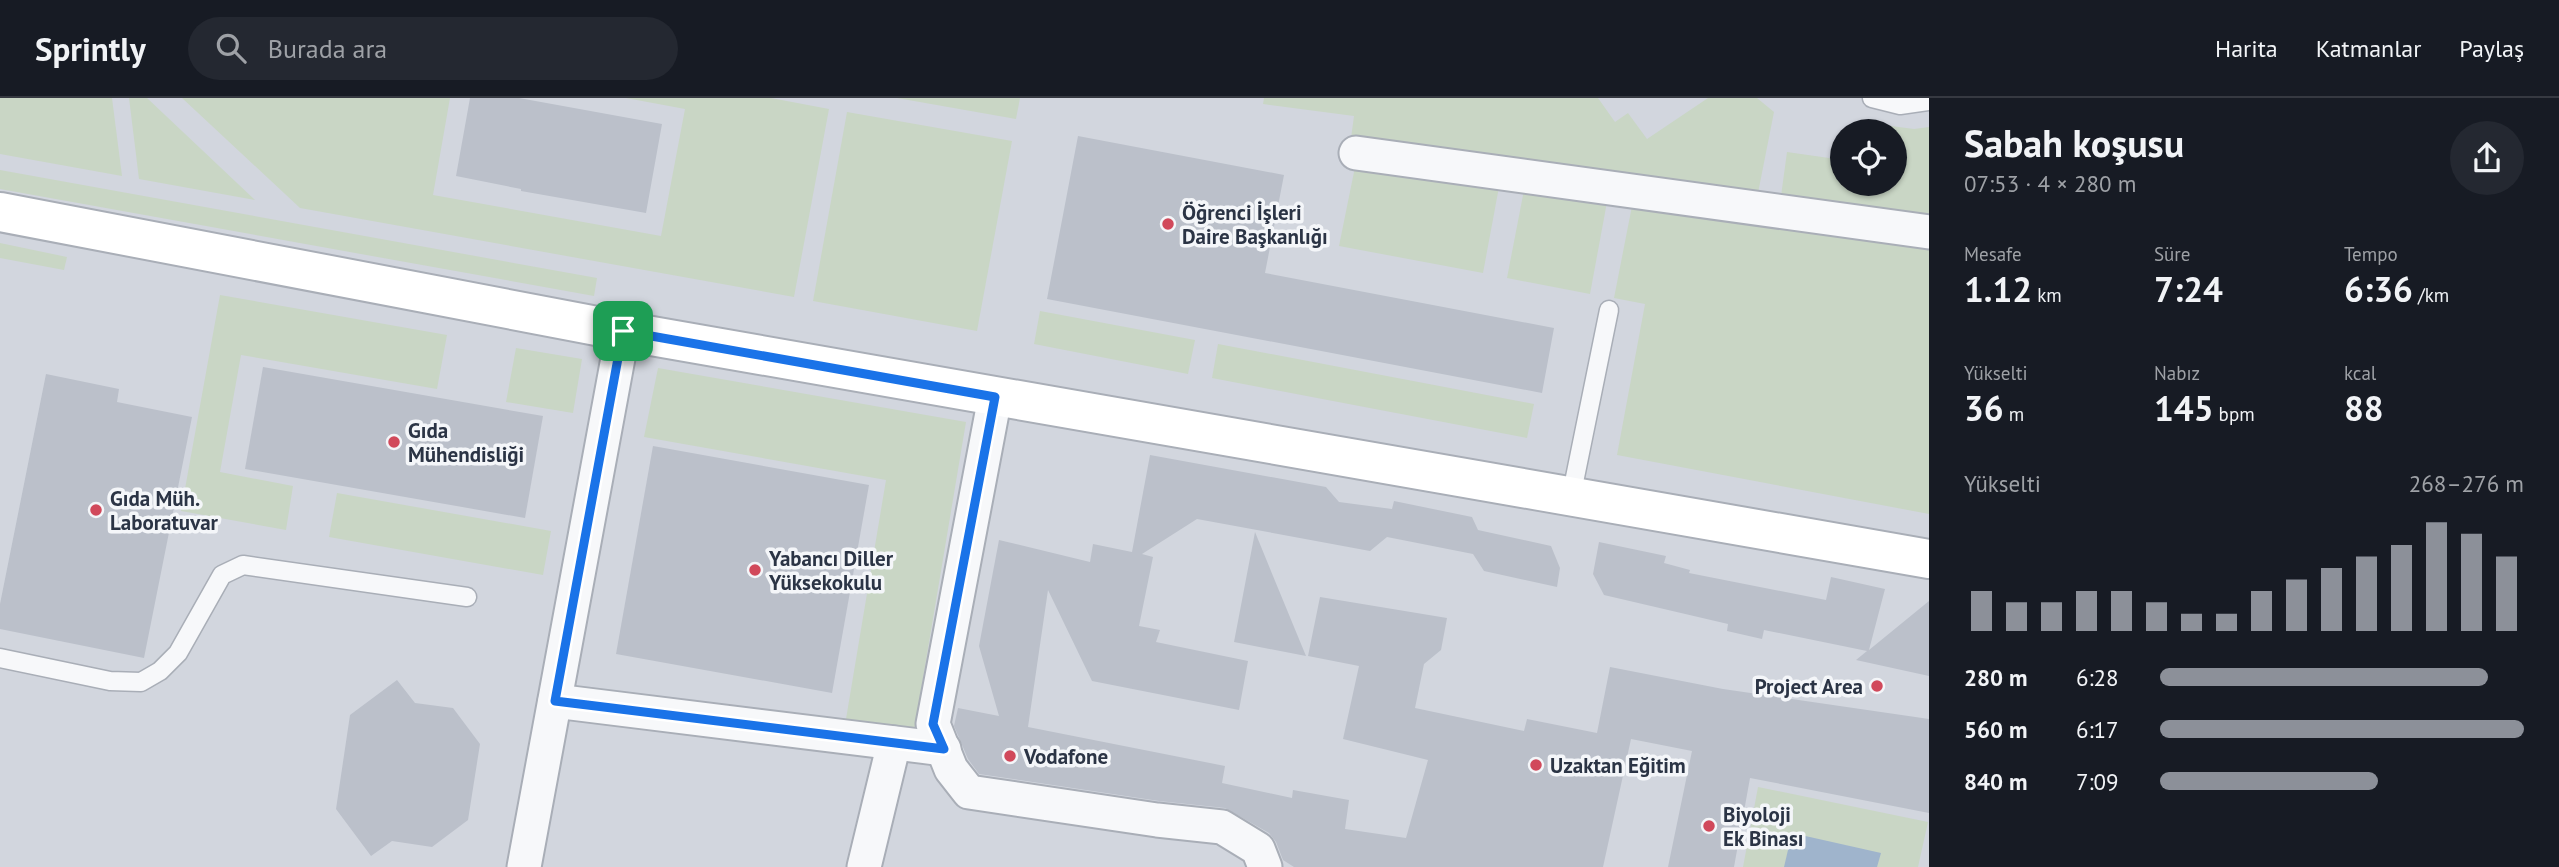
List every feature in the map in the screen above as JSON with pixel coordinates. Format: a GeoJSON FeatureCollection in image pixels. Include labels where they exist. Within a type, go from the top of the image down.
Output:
{"type":"FeatureCollection","features":[{"type":"Feature","properties":{"kind":"street"},"geometry":{"type":"LineString","coordinates":[[1356,153],[1929,232]]}},
{"type":"Feature","properties":{"kind":"street"},"geometry":{"type":"LineString","coordinates":[[0,212],[623,331],[1929,559]]}},
{"type":"Feature","properties":{"kind":"street"},"geometry":{"type":"LineString","coordinates":[[524,867],[623,331]]}},
{"type":"Feature","properties":{"kind":"street"},"geometry":{"type":"LineString","coordinates":[[995,397],[933,724],[951,769],[969,792],[1222,827],[1258,849],[1265,867]]}},
{"type":"Feature","properties":{"kind":"street"},"geometry":{"type":"LineString","coordinates":[[555,701],[944,749]]}},
{"type":"Feature","properties":{"kind":"street"},"geometry":{"type":"LineString","coordinates":[[864,867],[894,743]]}},
{"type":"Feature","properties":{"kind":"lane"},"geometry":{"type":"LineString","coordinates":[[1872,98],[1900,106],[1929,101]]}},
{"type":"Feature","properties":{"kind":"lane"},"geometry":{"type":"LineString","coordinates":[[1572,497],[1609,310]]}},
{"type":"Feature","properties":{"kind":"lane"},"geometry":{"type":"LineString","coordinates":[[0,658],[110,681],[141,682],[160,671],[178,653],[222,575],[243,565],[467,597]]}},
{"type":"Feature","properties":{"kind":"shaded area"},"geometry":{"type":"Polygon","coordinates":[[[0,98],[1929,98],[1929,867],[0,867],[0,98]]]}},
{"type":"Feature","properties":{"kind":"green space"},"geometry":{"type":"Polygon","coordinates":[[[0,98],[112,98],[122,176],[0,154],[0,98]]]}},
{"type":"Feature","properties":{"kind":"green space"},"geometry":{"type":"Polygon","coordinates":[[[129,98],[147,98],[255,200],[139,179],[129,98]]]}},
{"type":"Feature","properties":{"kind":"green space"},"geometry":{"type":"Polygon","coordinates":[[[182,98],[450,98],[433,195],[661,236],[685,109],[626,98],[771,98],[829,109],[794,297],[300,208],[182,98]]]}},
{"type":"Feature","properties":{"kind":"green space"},"geometry":{"type":"Polygon","coordinates":[[[897,98],[1020,98],[1016,119],[897,98]]]}},
{"type":"Feature","properties":{"kind":"green space"},"geometry":{"type":"Polygon","coordinates":[[[1264,98],[1598,98],[1615,122],[1628,113],[1647,139],[1708,98],[1757,98],[1774,112],[1758,193],[1351,138],[1354,116],[1263,104],[1264,98]]]}},
{"type":"Feature","properties":{"kind":"green space"},"geometry":{"type":"Polygon","coordinates":[[[847,112],[1012,141],[977,331],[813,301],[847,112]]]}},
{"type":"Feature","properties":{"kind":"green space"},"geometry":{"type":"Polygon","coordinates":[[[1929,127],[1929,217],[1781,196],[1787,152],[1830,158],[1830,196],[1907,196],[1907,128],[1929,127]]]}},
{"type":"Feature","properties":{"kind":"green space"},"geometry":{"type":"Polygon","coordinates":[[[1355,167],[1499,187],[1483,273],[1339,246],[1355,167]]]}},
{"type":"Feature","properties":{"kind":"green space"},"geometry":{"type":"Polygon","coordinates":[[[0,170],[597,278],[594,296],[0,189],[0,170]]]}},
{"type":"Feature","properties":{"kind":"green space"},"geometry":{"type":"Polygon","coordinates":[[[1524,190],[1607,202],[1590,294],[1507,278],[1524,190]]]}},
{"type":"Feature","properties":{"kind":"green space"},"geometry":{"type":"Polygon","coordinates":[[[1632,206],[1929,246],[1929,514],[1617,455],[1645,304],[1614,298],[1632,206]]]}},
{"type":"Feature","properties":{"kind":"green space"},"geometry":{"type":"Polygon","coordinates":[[[0,243],[67,257],[64,270],[0,258],[0,243]]]}},
{"type":"Feature","properties":{"kind":"green space"},"geometry":{"type":"Polygon","coordinates":[[[220,295],[447,335],[437,389],[241,355],[220,472],[293,486],[286,530],[181,511],[220,295]]]}},
{"type":"Feature","properties":{"kind":"green space"},"geometry":{"type":"Polygon","coordinates":[[[1040,311],[1195,340],[1188,374],[1034,344],[1040,311]]]}},
{"type":"Feature","properties":{"kind":"green space"},"geometry":{"type":"Polygon","coordinates":[[[1218,344],[1534,404],[1527,438],[1212,378],[1218,344]]]}},
{"type":"Feature","properties":{"kind":"green space"},"geometry":{"type":"Polygon","coordinates":[[[516,348],[582,359],[573,413],[506,402],[516,348]]]}},
{"type":"Feature","properties":{"kind":"green space"},"geometry":{"type":"Polygon","coordinates":[[[658,368],[966,422],[914,732],[846,719],[886,480],[644,437],[658,368]]]}},
{"type":"Feature","properties":{"kind":"green space"},"geometry":{"type":"Polygon","coordinates":[[[337,493],[551,531],[543,575],[329,537],[337,493]]]}},
{"type":"Feature","properties":{"kind":"green space"},"geometry":{"type":"Polygon","coordinates":[[[1758,787],[1928,822],[1918,867],[1743,867],[1758,787]]]}},
{"type":"Feature","properties":{"kind":"water"},"geometry":{"type":"Polygon","coordinates":[[[1792,833],[1881,853],[1877,867],[1784,867],[1792,833]]]}},
{"type":"Feature","properties":{"kind":"building"},"geometry":{"type":"Polygon","coordinates":[[[470,98],[519,98],[662,124],[646,213],[521,191],[456,176],[470,98]]]}},
{"type":"Feature","properties":{"kind":"building","name":"Öğrenci İşleri Daire Başkanlığı"},"geometry":{"type":"Polygon","coordinates":[[[1078,136],[1284,175],[1265,273],[1554,328],[1542,393],[1047,299],[1078,136]]]}},
{"type":"Feature","properties":{"kind":"building","name":"Gıda Mühendisliği"},"geometry":{"type":"Polygon","coordinates":[[[263,367],[543,416],[525,518],[245,469],[263,367]]]}},
{"type":"Feature","properties":{"kind":"building","name":"Gıda Müh. Laboratuvar"},"geometry":{"type":"Polygon","coordinates":[[[46,374],[119,389],[117,402],[192,417],[144,658],[0,629],[0,604],[46,374]]]}},
{"type":"Feature","properties":{"kind":"building","name":"Yabancı Diller Yüksekokulu"},"geometry":{"type":"Polygon","coordinates":[[[653,446],[869,485],[832,693],[616,654],[653,446]]]}},
{"type":"Feature","properties":{"kind":"building"},"geometry":{"type":"Polygon","coordinates":[[[1150,455],[1326,487],[1339,502],[1392,509],[1394,501],[1472,517],[1478,530],[1551,546],[1560,568],[1557,587],[1484,571],[1473,554],[1387,537],[1370,551],[1197,519],[1142,554],[1153,557],[1139,626],[1160,630],[1156,642],[1248,661],[1239,710],[1092,681],[1048,590],[1028,727],[1225,766],[1222,783],[1292,798],[1293,790],[1349,800],[1345,829],[1406,838],[1428,760],[1343,739],[1359,666],[1308,656],[1320,597],[1447,618],[1441,650],[1424,664],[1415,708],[1524,731],[1527,719],[1597,733],[1610,667],[1723,689],[1929,719],[1929,813],[1750,778],[1734,867],[1668,867],[1692,751],[1631,739],[1603,867],[1294,867],[1283,860],[1269,833],[1225,808],[1159,801],[979,774],[968,759],[954,726],[958,708],[999,716],[979,646],[999,540],[1090,562],[1093,544],[1132,552],[1150,455]]]}},
{"type":"Feature","properties":{"kind":"building"},"geometry":{"type":"Polygon","coordinates":[[[1255,532],[1273,576],[1306,656],[1234,642],[1255,532]]]}},
{"type":"Feature","properties":{"kind":"building"},"geometry":{"type":"Polygon","coordinates":[[[1599,542],[1666,556],[1664,563],[1690,570],[1689,573],[1826,600],[1831,577],[1885,589],[1869,650],[1929,601],[1929,676],[1856,660],[1867,651],[1764,630],[1762,639],[1727,631],[1728,624],[1604,595],[1593,574],[1599,542]]]}},
{"type":"Feature","properties":{"kind":"building"},"geometry":{"type":"Polygon","coordinates":[[[397,680],[415,703],[453,708],[480,744],[468,820],[432,847],[392,841],[371,856],[336,809],[350,715],[397,680]]]}},
{"type":"Feature","properties":{"kind":"place","name":"Öğrenci İşleri Daire Başkanlığı"},"geometry":{"type":"Point","coordinates":[1168,224]}},
{"type":"Feature","properties":{"kind":"place","name":"Gıda Mühendisliği"},"geometry":{"type":"Point","coordinates":[394,442]}},
{"type":"Feature","properties":{"kind":"place","name":"Gıda Müh. Laboratuvar"},"geometry":{"type":"Point","coordinates":[96,510]}},
{"type":"Feature","properties":{"kind":"place","name":"Yabancı Diller Yüksekokulu"},"geometry":{"type":"Point","coordinates":[755,570]}},
{"type":"Feature","properties":{"kind":"place","name":"Project Area"},"geometry":{"type":"Point","coordinates":[1877,686]}},
{"type":"Feature","properties":{"kind":"place","name":"Vodafone"},"geometry":{"type":"Point","coordinates":[1010,756]}},
{"type":"Feature","properties":{"kind":"place","name":"Uzaktan Eğitim"},"geometry":{"type":"Point","coordinates":[1536,765]}},
{"type":"Feature","properties":{"kind":"place","name":"Biyoloji Ek Binası"},"geometry":{"type":"Point","coordinates":[1709,826]}},
{"type":"Feature","properties":{"kind":"route"},"geometry":{"type":"LineString","coordinates":[[623,331],[995,397],[933,724],[944,749],[555,701],[623,331]]}}]}
